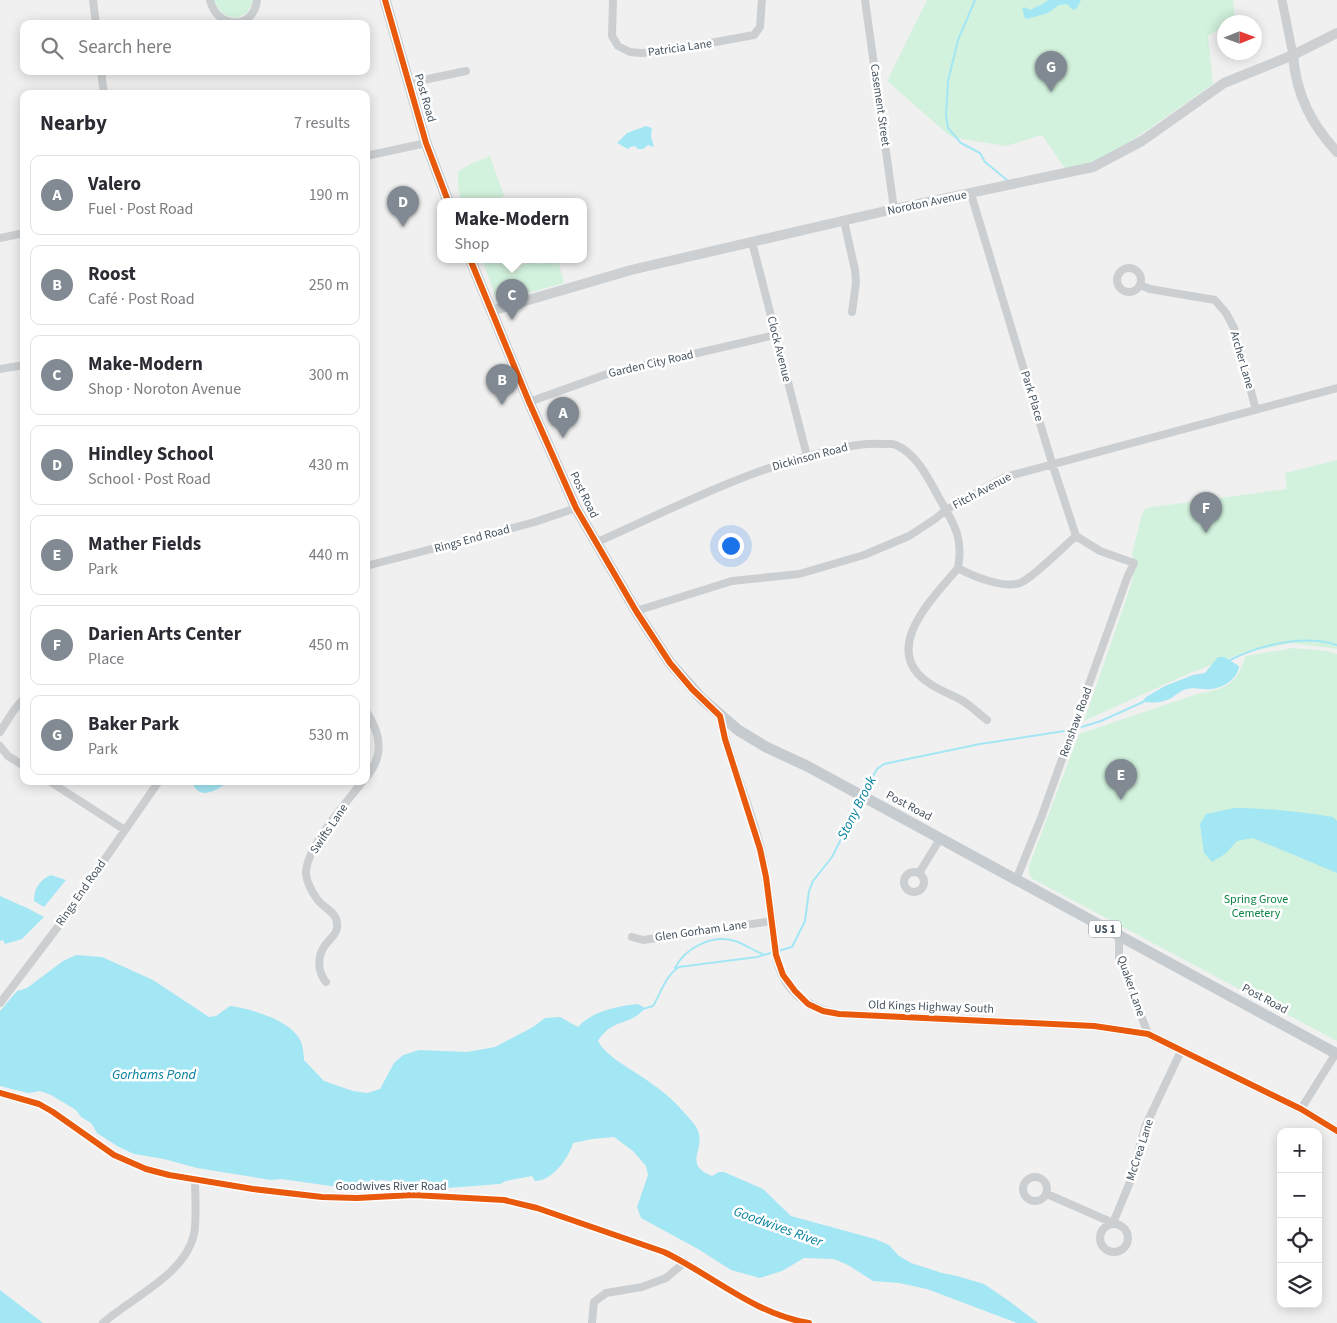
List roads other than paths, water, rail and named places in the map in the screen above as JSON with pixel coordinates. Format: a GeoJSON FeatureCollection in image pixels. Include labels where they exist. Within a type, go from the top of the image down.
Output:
{"type":"FeatureCollection","features":[{"type":"Feature","properties":{"kind":"main road","name":"Post Road"},"geometry":{"type":"LineString","coordinates":[[385,0],[426,143],[447,198]]}},
{"type":"Feature","properties":{"kind":"main road","name":"Noroton Avenue"},"geometry":{"type":"LineString","coordinates":[[491,311],[631,270],[894,209],[1093,167],[1142,141],[1224,83],[1293,55],[1337,33]]}},
{"type":"Feature","properties":{"kind":"main road"},"geometry":{"type":"LineString","coordinates":[[1293,55],[1295,72],[1303,102],[1319,132],[1337,152]]}},
{"type":"Feature","properties":{"kind":"main road","name":"Post Road"},"geometry":{"type":"LineString","coordinates":[[472,263],[529,402],[576,508],[595,543],[670,663],[692,689],[720,716],[766,747],[807,766],[1337,1054]]}},
{"type":"Feature","properties":{"kind":"street"},"geometry":{"type":"LineString","coordinates":[[93,0],[96,20]]}},
{"type":"Feature","properties":{"kind":"street"},"geometry":{"type":"LineString","coordinates":[[210,0],[214,11],[220,17],[230,20]]}},
{"type":"Feature","properties":{"kind":"street"},"geometry":{"type":"LineString","coordinates":[[246,20],[252,16],[257,0]]}},
{"type":"Feature","properties":{"kind":"street","name":"Patricia Lane"},"geometry":{"type":"LineString","coordinates":[[613,0],[612,30],[615,42],[623,50],[641,53],[661,52],[754,35],[760,26],[762,0]]}},
{"type":"Feature","properties":{"kind":"street","name":"Casement Street"},"geometry":{"type":"LineString","coordinates":[[866,0],[894,209]]}},
{"type":"Feature","properties":{"kind":"street"},"geometry":{"type":"LineString","coordinates":[[1282,0],[1293,55]]}},
{"type":"Feature","properties":{"kind":"street"},"geometry":{"type":"LineString","coordinates":[[408,83],[466,72]]}},
{"type":"Feature","properties":{"kind":"street"},"geometry":{"type":"LineString","coordinates":[[102,75],[103,90]]}},
{"type":"Feature","properties":{"kind":"street"},"geometry":{"type":"LineString","coordinates":[[370,155],[426,143]]}},
{"type":"Feature","properties":{"kind":"street","name":"Park Place"},"geometry":{"type":"LineString","coordinates":[[971,194],[1052,463],[1076,536]]}},
{"type":"Feature","properties":{"kind":"street"},"geometry":{"type":"LineString","coordinates":[[844,221],[855,270],[856,283],[852,312]]}},
{"type":"Feature","properties":{"kind":"street"},"geometry":{"type":"LineString","coordinates":[[0,238],[20,234]]}},
{"type":"Feature","properties":{"kind":"street","name":"Clock Avenue"},"geometry":{"type":"LineString","coordinates":[[752,242],[807,456]]}},
{"type":"Feature","properties":{"kind":"street","name":"Archer Lane"},"geometry":{"type":"LineString","coordinates":[[1140,285],[1150,289],[1215,300],[1226,312],[1234,328],[1256,410]]}},
{"type":"Feature","properties":{"kind":"street","name":"Garden City Road"},"geometry":{"type":"LineString","coordinates":[[529,402],[607,374],[775,335]]}},
{"type":"Feature","properties":{"kind":"street"},"geometry":{"type":"LineString","coordinates":[[0,369],[20,366]]}},
{"type":"Feature","properties":{"kind":"street","name":"Fitch Avenue"},"geometry":{"type":"LineString","coordinates":[[636,611],[732,581],[799,574],[864,555],[909,536],[946,510],[1005,477],[1337,388]]}},
{"type":"Feature","properties":{"kind":"street","name":"Dickinson Road"},"geometry":{"type":"LineString","coordinates":[[595,543],[716,489],[770,468],[807,456],[864,443],[895,444],[912,456],[926,474],[946,510],[959,536],[958,568]]}},
{"type":"Feature","properties":{"kind":"street","name":"Rings End Road"},"geometry":{"type":"LineString","coordinates":[[370,565],[535,522],[576,508]]}},
{"type":"Feature","properties":{"kind":"street"},"geometry":{"type":"LineString","coordinates":[[987,720],[965,702],[931,685],[917,674],[909,659],[909,639],[920,613],[958,568],[972,576],[1006,584],[1020,583],[1037,571],[1076,536]]}},
{"type":"Feature","properties":{"kind":"street","name":"Renshaw Road"},"geometry":{"type":"LineString","coordinates":[[1016,880],[1041,818],[1134,563],[1100,551],[1076,536]]}},
{"type":"Feature","properties":{"kind":"street"},"geometry":{"type":"LineString","coordinates":[[0,732],[20,703]]}},
{"type":"Feature","properties":{"kind":"street","name":"Old Kings Highway South"},"geometry":{"type":"LineString","coordinates":[[720,716],[725,739],[760,849],[766,877],[776,951],[783,975],[801,998],[816,1008],[830,1013],[858,1016],[1085,1026],[1148,1034],[1302,1109],[1337,1131]]}},
{"type":"Feature","properties":{"kind":"street"},"geometry":{"type":"LineString","coordinates":[[370,720],[375,729],[379,750],[377,763],[370,773]]}},
{"type":"Feature","properties":{"kind":"street"},"geometry":{"type":"LineString","coordinates":[[0,746],[8,756],[20,764]]}},
{"type":"Feature","properties":{"kind":"street"},"geometry":{"type":"LineString","coordinates":[[55,785],[125,830]]}},
{"type":"Feature","properties":{"kind":"street","name":"Rings End Road"},"geometry":{"type":"LineString","coordinates":[[0,1003],[60,924],[156,785]]}},
{"type":"Feature","properties":{"kind":"street","name":"Swifts Lane"},"geometry":{"type":"LineString","coordinates":[[326,982],[318,970],[319,962],[321,951],[336,933],[336,919],[332,911],[317,900],[310,888],[306,874],[312,851],[360,785]]}},
{"type":"Feature","properties":{"kind":"street"},"geometry":{"type":"LineString","coordinates":[[919,873],[940,839]]}},
{"type":"Feature","properties":{"kind":"street","name":"Glen Gorham Lane"},"geometry":{"type":"LineString","coordinates":[[632,937],[643,940],[772,921]]}},
{"type":"Feature","properties":{"kind":"street","name":"Quaker Lane"},"geometry":{"type":"LineString","coordinates":[[1119,936],[1119,957],[1148,1034]]}},
{"type":"Feature","properties":{"kind":"street","name":"McCrea Lane"},"geometry":{"type":"LineString","coordinates":[[1047,1194],[1113,1223],[1130,1182],[1145,1127],[1181,1051]]}},
{"type":"Feature","properties":{"kind":"street"},"geometry":{"type":"LineString","coordinates":[[1302,1109],[1337,1054]]}},
{"type":"Feature","properties":{"kind":"street","name":"Goodwives River Road"},"geometry":{"type":"LineString","coordinates":[[0,1093],[27,1100],[46,1108],[114,1155],[133,1164],[169,1175],[322,1197],[357,1198],[413,1195],[510,1201],[537,1208],[649,1246],[685,1262],[774,1314],[809,1323]]}},
{"type":"Feature","properties":{"kind":"street"},"geometry":{"type":"LineString","coordinates":[[103,1323],[156,1285],[186,1253],[194,1234],[195,1180]]}},
{"type":"Feature","properties":{"kind":"street"},"geometry":{"type":"LineString","coordinates":[[592,1323],[594,1302],[606,1293],[642,1287],[666,1278],[685,1262]]}},
{"type":"Feature","properties":{"kind":"water"},"geometry":{"type":"Polygon","coordinates":[[[1048,0],[1081,0],[1077,8],[1073,10],[1067,4],[1059,5],[1048,13],[1025,18],[1022,9],[1024,7],[1030,10],[1048,0]]]}},
{"type":"Feature","properties":{"kind":"water"},"geometry":{"type":"Polygon","coordinates":[[[646,126],[652,128],[651,136],[654,147],[648,145],[643,149],[638,149],[635,146],[628,149],[617,143],[627,133],[646,126]]]}},
{"type":"Feature","properties":{"kind":"water"},"geometry":{"type":"Polygon","coordinates":[[[1218,657],[1224,657],[1239,666],[1236,675],[1225,685],[1211,689],[1187,689],[1169,699],[1142,702],[1146,697],[1165,686],[1193,675],[1205,673],[1218,657]]]}},
{"type":"Feature","properties":{"kind":"water"},"geometry":{"type":"Polygon","coordinates":[[[194,785],[224,785],[214,791],[204,793],[199,792],[194,785]]]}},
{"type":"Feature","properties":{"kind":"water"},"geometry":{"type":"Polygon","coordinates":[[[1235,808],[1333,817],[1337,821],[1337,873],[1253,838],[1237,841],[1225,854],[1212,862],[1204,853],[1200,824],[1206,814],[1235,808]]]}},
{"type":"Feature","properties":{"kind":"water"},"geometry":{"type":"Polygon","coordinates":[[[51,875],[66,880],[44,907],[34,901],[35,893],[40,882],[51,875]]]}},
{"type":"Feature","properties":{"kind":"water"},"geometry":{"type":"Polygon","coordinates":[[[0,896],[44,917],[22,939],[5,944],[3,940],[0,941],[0,896]]]}},
{"type":"Feature","properties":{"kind":"water","name":"Gorhams Pond"},"geometry":{"type":"Polygon","coordinates":[[[76,955],[102,957],[153,980],[209,1017],[216,1016],[230,1006],[247,1009],[275,1019],[296,1034],[303,1049],[304,1060],[324,1081],[353,1091],[367,1093],[380,1089],[394,1063],[403,1055],[419,1050],[467,1052],[495,1047],[533,1027],[545,1018],[560,1017],[578,1027],[598,1013],[622,1006],[638,1004],[645,1008],[640,1014],[615,1025],[603,1034],[598,1041],[614,1058],[665,1093],[692,1121],[697,1128],[700,1141],[696,1158],[697,1163],[704,1172],[712,1176],[719,1172],[724,1172],[763,1189],[791,1216],[875,1239],[889,1245],[899,1256],[911,1263],[984,1284],[1038,1323],[1017,1323],[927,1289],[899,1283],[873,1281],[848,1265],[834,1259],[804,1258],[782,1271],[760,1278],[731,1270],[698,1249],[641,1218],[637,1207],[648,1175],[646,1166],[633,1151],[614,1137],[573,1143],[568,1155],[554,1173],[542,1180],[535,1181],[532,1176],[500,1184],[447,1188],[381,1180],[345,1188],[281,1179],[271,1180],[197,1168],[164,1159],[134,1154],[97,1133],[91,1123],[81,1117],[76,1110],[51,1095],[40,1091],[28,1093],[0,1086],[0,1011],[17,991],[27,988],[63,961],[76,955]]]}},
{"type":"Feature","properties":{"kind":"water"},"geometry":{"type":"Polygon","coordinates":[[[0,1290],[43,1323],[0,1323],[0,1290]]]}},
{"type":"Feature","properties":{"kind":"waterway"},"geometry":{"type":"LineString","coordinates":[[975,0],[958,40],[948,81],[946,115],[948,128],[961,143],[980,153],[985,162],[1007,180]]}},
{"type":"Feature","properties":{"kind":"waterway","name":"Stony Brook"},"geometry":{"type":"LineString","coordinates":[[1228,661],[1254,650],[1281,643],[1310,641],[1337,645]]}},
{"type":"Feature","properties":{"kind":"waterway","name":"Stony Brook"},"geometry":{"type":"LineString","coordinates":[[1075,729],[1101,721],[1143,702]]}},
{"type":"Feature","properties":{"kind":"waterway","name":"Stony Brook"},"geometry":{"type":"LineString","coordinates":[[864,792],[877,769],[884,764],[980,744],[1071,730]]}},
{"type":"Feature","properties":{"kind":"waterway","name":"Stony Brook"},"geometry":{"type":"LineString","coordinates":[[778,951],[792,947],[805,921],[809,891],[813,881],[832,857],[860,801]]}},
{"type":"Feature","properties":{"kind":"waterway"},"geometry":{"type":"LineString","coordinates":[[675,968],[685,954],[692,949],[700,944],[717,939],[735,941],[763,954]]}},
{"type":"Feature","properties":{"kind":"waterway","name":"Stony Brook"},"geometry":{"type":"LineString","coordinates":[[643,1009],[653,1006],[670,975],[679,967],[757,957],[774,952]]}},
{"type":"Feature","properties":{"kind":"place","name":"Baker Park"},"geometry":{"type":"Point","coordinates":[1051,92]}},
{"type":"Feature","properties":{"kind":"place","name":"Hindley School"},"geometry":{"type":"Point","coordinates":[403,227]}},
{"type":"Feature","properties":{"kind":"place","name":"Make-Modern"},"geometry":{"type":"Point","coordinates":[512,320]}},
{"type":"Feature","properties":{"kind":"place","name":"Roost"},"geometry":{"type":"Point","coordinates":[502,405]}},
{"type":"Feature","properties":{"kind":"place","name":"Valero"},"geometry":{"type":"Point","coordinates":[563,438]}},
{"type":"Feature","properties":{"kind":"place","name":"Darien Arts Center"},"geometry":{"type":"Point","coordinates":[1206,533]}},
{"type":"Feature","properties":{"kind":"place","name":"Mather Fields"},"geometry":{"type":"Point","coordinates":[1121,800]}},
{"type":"Feature","properties":{"kind":"park label","name":"Spring Grove Cemetery"},"geometry":{"type":"Point","coordinates":[1256,906]}},
{"type":"Feature","properties":{"kind":"water label","name":"Goodwives River"},"geometry":{"type":"Point","coordinates":[778,1227]}}]}
